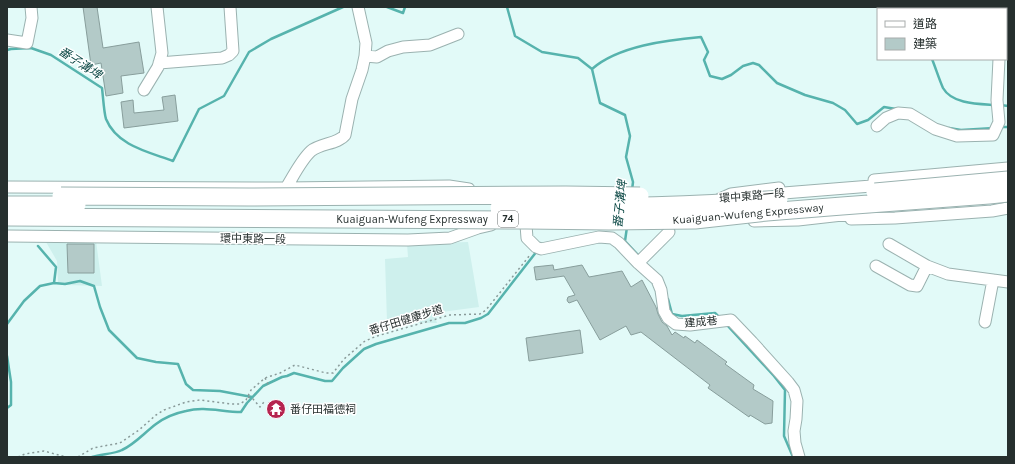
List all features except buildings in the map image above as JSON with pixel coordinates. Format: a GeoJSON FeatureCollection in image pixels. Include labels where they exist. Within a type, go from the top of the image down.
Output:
{"type":"FeatureCollection","features":[{"type":"Feature","properties":{"kind":"highway","name":"Kuaiguan-Wufeng Expressway"},"geometry":{"type":"LineString","coordinates":[[7,205],[338,208],[608,207],[740,202],[1008,180]]}},
{"type":"Feature","properties":{"kind":"highway","name":"Kuaiguan-Wufeng Expressway"},"geometry":{"type":"LineString","coordinates":[[7,217],[609,221],[695,220],[782,211],[1008,193]]}},
{"type":"Feature","properties":{"kind":"highway","name":"74"},"geometry":{"type":"LineString","coordinates":[[7,195],[250,197],[603,195],[694,196],[740,202]]}},
{"type":"Feature","properties":{"kind":"highway","name":"74"},"geometry":{"type":"LineString","coordinates":[[7,228],[569,229],[654,226],[695,220]]}},
{"type":"Feature","properties":{"kind":"street"},"geometry":{"type":"LineString","coordinates":[[7,40],[27,43],[32,18],[31,7]]}},
{"type":"Feature","properties":{"kind":"street"},"geometry":{"type":"LineString","coordinates":[[144,90],[158,67],[162,53],[157,7]]}},
{"type":"Feature","properties":{"kind":"street"},"geometry":{"type":"LineString","coordinates":[[159,63],[222,58],[229,55],[232,51],[230,7]]}},
{"type":"Feature","properties":{"kind":"street"},"geometry":{"type":"LineString","coordinates":[[286,188],[301,163],[311,151],[322,144],[342,139],[345,135],[352,99],[365,56],[366,43],[358,7]]}},
{"type":"Feature","properties":{"kind":"street"},"geometry":{"type":"LineString","coordinates":[[365,56],[377,57],[388,51],[403,47],[430,45],[458,34]]}},
{"type":"Feature","properties":{"kind":"street"},"geometry":{"type":"LineString","coordinates":[[876,126],[886,118],[898,113],[910,114],[935,129],[957,136],[993,135],[1000,114],[999,60]]}},
{"type":"Feature","properties":{"kind":"street"},"geometry":{"type":"LineString","coordinates":[[721,222],[720,198],[731,194],[1008,168]]}},
{"type":"Feature","properties":{"kind":"street","name":"環中東路一段"},"geometry":{"type":"LineString","coordinates":[[7,200],[365,202],[496,199],[652,201],[720,198],[1008,175]]}},
{"type":"Feature","properties":{"kind":"street","name":"環中東路一段"},"geometry":{"type":"LineString","coordinates":[[7,188],[286,188],[449,186],[472,189],[496,199]]}},
{"type":"Feature","properties":{"kind":"street","name":"環中東路一段"},"geometry":{"type":"LineString","coordinates":[[7,220],[357,223],[438,222],[526,225],[698,224],[798,220],[864,212],[1008,199]]}},
{"type":"Feature","properties":{"kind":"street"},"geometry":{"type":"LineString","coordinates":[[798,220],[895,218],[1008,208]]}},
{"type":"Feature","properties":{"kind":"street","name":"環中東路一段"},"geometry":{"type":"LineString","coordinates":[[7,236],[408,240],[450,238],[478,228],[497,224]]}},
{"type":"Feature","properties":{"kind":"street"},"geometry":{"type":"LineString","coordinates":[[526,225],[527,238],[536,247]]}},
{"type":"Feature","properties":{"kind":"street"},"geometry":{"type":"LineString","coordinates":[[638,263],[669,232]]}},
{"type":"Feature","properties":{"kind":"street","name":"建成巷"},"geometry":{"type":"LineString","coordinates":[[536,247],[541,249],[599,237],[612,238],[657,280],[661,290],[664,310],[668,318],[676,324],[690,325],[731,320],[794,390],[797,401],[794,431],[795,443],[799,457]]}},
{"type":"Feature","properties":{"kind":"street"},"geometry":{"type":"LineString","coordinates":[[889,244],[927,266],[948,274],[1008,282]]}},
{"type":"Feature","properties":{"kind":"street"},"geometry":{"type":"LineString","coordinates":[[876,266],[910,285],[917,286],[927,266]]}},
{"type":"Feature","properties":{"kind":"street"},"geometry":{"type":"LineString","coordinates":[[984,322],[993,280]]}},
{"type":"Feature","properties":{"kind":"path","name":"番仔田健康步道"},"geometry":{"type":"LineString","coordinates":[[248,397],[252,390],[265,378],[295,365],[326,373],[333,372],[344,359],[365,341],[377,336],[450,315],[480,314],[486,310],[536,247]]}},
{"type":"Feature","properties":{"kind":"path"},"geometry":{"type":"LineString","coordinates":[[265,378],[270,386]]}},
{"type":"Feature","properties":{"kind":"path"},"geometry":{"type":"LineString","coordinates":[[78,457],[93,448],[120,443],[164,410],[186,402],[200,400],[240,404],[248,397],[253,399],[260,406],[264,402]]}},
{"type":"Feature","properties":{"kind":"path"},"geometry":{"type":"LineString","coordinates":[[18,457],[44,451],[66,457]]}},
{"type":"Feature","properties":{"kind":"shaded area"},"geometry":{"type":"Polygon","coordinates":[[[96,241],[102,286],[67,285],[58,283],[57,261],[46,242],[96,241]]]}},
{"type":"Feature","properties":{"kind":"shaded area"},"geometry":{"type":"Polygon","coordinates":[[[468,242],[479,307],[434,313],[437,323],[387,322],[385,259],[408,257],[407,244],[468,242]]]}},
{"type":"Feature","properties":{"kind":"waterway","name":"番子溝埤"},"geometry":{"type":"LineString","coordinates":[[7,50],[31,48],[51,55],[102,88],[106,119],[118,136],[135,147],[173,161],[199,109],[224,96],[249,52],[271,39],[343,7]]}},
{"type":"Feature","properties":{"kind":"waterway","name":"番子溝埤"},"geometry":{"type":"LineString","coordinates":[[387,7],[403,13],[405,7]]}},
{"type":"Feature","properties":{"kind":"waterway","name":"番子溝埤"},"geometry":{"type":"LineString","coordinates":[[507,7],[515,36],[542,52],[578,58],[592,69],[600,103],[625,115],[630,136],[626,157],[633,182],[632,190]]}},
{"type":"Feature","properties":{"kind":"waterway"},"geometry":{"type":"LineString","coordinates":[[592,69],[603,61],[629,50],[658,42],[701,37],[708,52],[704,60],[710,76],[722,79],[731,75],[743,66],[753,63],[759,65],[777,83],[805,95],[833,103],[845,110],[857,124],[868,120],[884,107],[896,109]]}},
{"type":"Feature","properties":{"kind":"waterway"},"geometry":{"type":"LineString","coordinates":[[932,60],[943,88],[947,93],[966,102],[994,105]]}},
{"type":"Feature","properties":{"kind":"waterway"},"geometry":{"type":"LineString","coordinates":[[1001,105],[1008,106]]}},
{"type":"Feature","properties":{"kind":"waterway"},"geometry":{"type":"LineString","coordinates":[[1001,127],[1008,127]]}},
{"type":"Feature","properties":{"kind":"waterway"},"geometry":{"type":"LineString","coordinates":[[949,128],[961,130],[994,128]]}},
{"type":"Feature","properties":{"kind":"waterway","name":"番子溝埤"},"geometry":{"type":"LineString","coordinates":[[627,227],[625,241],[639,256]]}},
{"type":"Feature","properties":{"kind":"waterway"},"geometry":{"type":"LineString","coordinates":[[7,324],[24,301],[40,286],[54,283],[56,267],[38,246]]}},
{"type":"Feature","properties":{"kind":"waterway"},"geometry":{"type":"LineString","coordinates":[[92,457],[127,448],[152,427],[174,414],[200,409],[241,412],[247,403],[263,386],[282,377],[294,373],[325,381],[332,381],[343,368],[364,349],[376,344],[449,323],[465,323],[481,318],[488,314],[537,251]]}},
{"type":"Feature","properties":{"kind":"waterway"},"geometry":{"type":"LineString","coordinates":[[54,283],[65,284],[80,281],[94,286],[109,330],[137,358],[156,362],[178,364],[186,384],[193,390],[220,391],[252,397]]}},
{"type":"Feature","properties":{"kind":"waterway","name":"番子溝埤"},"geometry":{"type":"LineString","coordinates":[[668,299],[672,314],[682,316],[715,313],[720,318]]}},
{"type":"Feature","properties":{"kind":"waterway","name":"番子溝埤"},"geometry":{"type":"LineString","coordinates":[[726,324],[785,390],[784,436],[793,457]]}},
{"type":"Feature","properties":{"kind":"waterway"},"geometry":{"type":"LineString","coordinates":[[7,356],[11,382],[11,405],[7,408]]}},
{"type":"Feature","properties":{"kind":"place","name":"番仔田福德祠"},"geometry":{"type":"Point","coordinates":[276,409]}}]}
